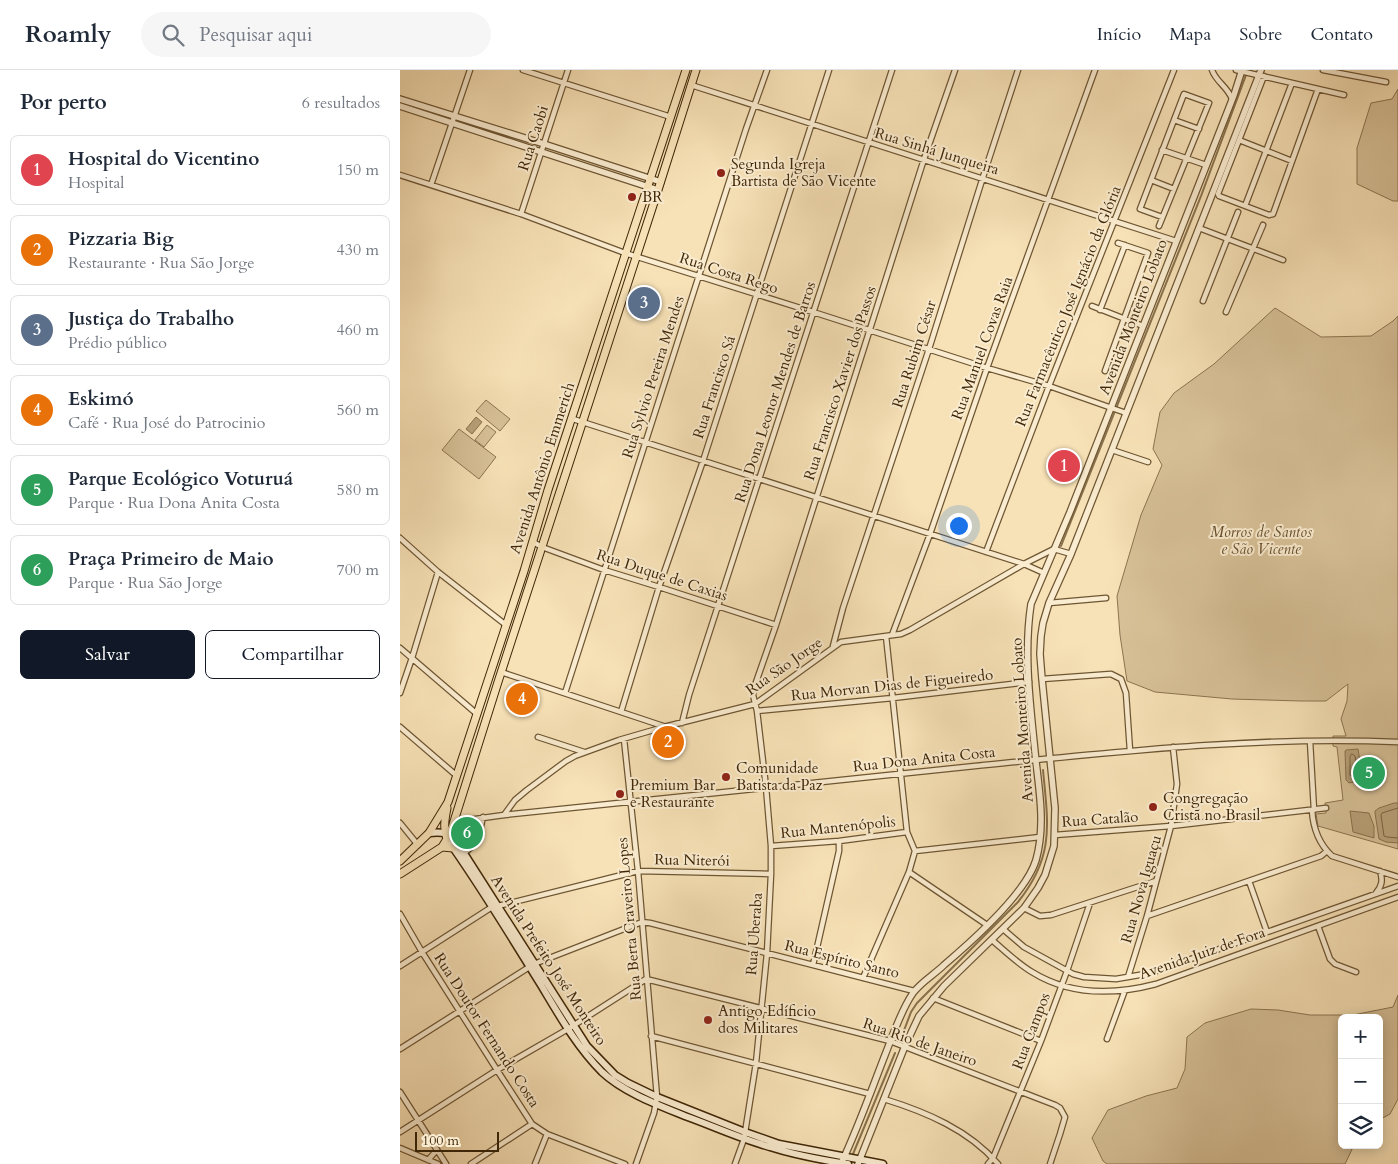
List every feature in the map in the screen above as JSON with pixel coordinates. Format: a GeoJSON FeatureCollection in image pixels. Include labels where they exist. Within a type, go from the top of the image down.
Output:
{"type":"FeatureCollection","features":[{"type":"Feature","properties":{"kind":"main road","name":"Avenida Antônio Emmerich"},"geometry":{"type":"LineString","coordinates":[[400,862],[429,833],[448,802],[686,70]]}},
{"type":"Feature","properties":{"kind":"main road","name":"Avenida Antônio Emmerich"},"geometry":{"type":"LineString","coordinates":[[447,835],[454,822],[696,70]]}},
{"type":"Feature","properties":{"kind":"main road"},"geometry":{"type":"LineString","coordinates":[[548,490],[559,494]]}},
{"type":"Feature","properties":{"kind":"main road"},"geometry":{"type":"LineString","coordinates":[[442,847],[447,835],[445,821],[448,802]]}},
{"type":"Feature","properties":{"kind":"main road"},"geometry":{"type":"LineString","coordinates":[[445,821],[448,823],[454,822]]}},
{"type":"Feature","properties":{"kind":"main road"},"geometry":{"type":"LineString","coordinates":[[429,833],[447,835]]}},
{"type":"Feature","properties":{"kind":"main road","name":"Avenida Prefeito José Monteiro"},"geometry":{"type":"LineString","coordinates":[[447,835],[495,906]]}},
{"type":"Feature","properties":{"kind":"main road"},"geometry":{"type":"LineString","coordinates":[[400,874],[442,847],[456,846]]}},
{"type":"Feature","properties":{"kind":"main road","name":"Avenida Prefeito José Monteiro"},"geometry":{"type":"LineString","coordinates":[[456,846],[464,853],[571,1027],[596,1064],[612,1081],[772,1148],[845,1162],[858,1161],[883,1164]]}},
{"type":"Feature","properties":{"kind":"street"},"geometry":{"type":"LineString","coordinates":[[431,185],[470,70]]}},
{"type":"Feature","properties":{"kind":"street"},"geometry":{"type":"LineString","coordinates":[[523,70],[671,116]]}},
{"type":"Feature","properties":{"kind":"street","name":"Rua Caobi"},"geometry":{"type":"LineString","coordinates":[[521,214],[568,70]]}},
{"type":"Feature","properties":{"kind":"street","name":"Rua Sylvio Pereira Mendes"},"geometry":{"type":"LineString","coordinates":[[565,693],[767,70]]}},
{"type":"Feature","properties":{"kind":"street","name":"Rua Francisco Sá"},"geometry":{"type":"LineString","coordinates":[[621,712],[659,587],[703,461],[829,70]]}},
{"type":"Feature","properties":{"kind":"street","name":"Rua Dona Leonor Mendes de Barros"},"geometry":{"type":"LineString","coordinates":[[682,722],[689,695],[892,70]]}},
{"type":"Feature","properties":{"kind":"street","name":"Rua Francisco Xavier dos Passos"},"geometry":{"type":"LineString","coordinates":[[755,704],[754,688],[776,625],[924,159],[955,70]]}},
{"type":"Feature","properties":{"kind":"street","name":"Rua Rubim César"},"geometry":{"type":"LineString","coordinates":[[833,646],[843,608],[929,349],[1018,70]]}},
{"type":"Feature","properties":{"kind":"street","name":"Rua Manuel Covas Raia"},"geometry":{"type":"LineString","coordinates":[[892,635],[930,534],[987,368],[1095,70]]}},
{"type":"Feature","properties":{"kind":"street","name":"Rua Farmacêutico José Ignácio da Glória"},"geometry":{"type":"LineString","coordinates":[[986,552],[1049,386],[1174,70]]}},
{"type":"Feature","properties":{"kind":"street"},"geometry":{"type":"LineString","coordinates":[[1212,70],[1216,79],[1230,94],[1232,100]]}},
{"type":"Feature","properties":{"kind":"street"},"geometry":{"type":"LineString","coordinates":[[1240,70],[1344,95]]}},
{"type":"Feature","properties":{"kind":"street","name":"Avenida Monteiro Lobato"},"geometry":{"type":"LineString","coordinates":[[845,1162],[870,1094],[914,991],[987,925],[1014,896],[1033,868],[1040,837],[1040,798],[1029,682],[1028,638],[1032,604],[1113,408],[1176,240],[1232,100],[1240,70]]}},
{"type":"Feature","properties":{"kind":"street"},"geometry":{"type":"LineString","coordinates":[[1325,70],[1386,82]]}},
{"type":"Feature","properties":{"kind":"street"},"geometry":{"type":"LineString","coordinates":[[1352,76],[1355,70]]}},
{"type":"Feature","properties":{"kind":"street"},"geometry":{"type":"LineString","coordinates":[[1261,74],[1239,140],[1218,194],[1268,215],[1273,214],[1318,89]]}},
{"type":"Feature","properties":{"kind":"street","name":"Avenida Monteiro Lobato"},"geometry":{"type":"LineString","coordinates":[[858,1161],[884,1099],[903,1046],[918,1016],[933,998],[1024,908],[1045,875],[1054,846],[1055,808],[1040,654],[1043,622],[1049,602],[1112,450],[1125,412],[1261,74]]}},
{"type":"Feature","properties":{"kind":"street"},"geometry":{"type":"LineString","coordinates":[[1245,206],[1292,83]]}},
{"type":"Feature","properties":{"kind":"street","name":"Rua Sinhá Junqueira"},"geometry":{"type":"LineString","coordinates":[[691,85],[1176,240]]}},
{"type":"Feature","properties":{"kind":"street"},"geometry":{"type":"LineString","coordinates":[[1159,226],[1209,103],[1184,94],[1140,209],[1162,218]]}},
{"type":"Feature","properties":{"kind":"street"},"geometry":{"type":"LineString","coordinates":[[400,99],[661,182]]}},
{"type":"Feature","properties":{"kind":"street"},"geometry":{"type":"LineString","coordinates":[[400,106],[658,190]]}},
{"type":"Feature","properties":{"kind":"street"},"geometry":{"type":"LineString","coordinates":[[1174,120],[1199,129]]}},
{"type":"Feature","properties":{"kind":"street"},"geometry":{"type":"LineString","coordinates":[[1239,140],[1292,162]]}},
{"type":"Feature","properties":{"kind":"street"},"geometry":{"type":"LineString","coordinates":[[1162,150],[1206,165]]}},
{"type":"Feature","properties":{"kind":"street","name":"Rua Costa Rego"},"geometry":{"type":"LineString","coordinates":[[400,175],[521,214],[625,253],[1049,386],[1125,412]]}},
{"type":"Feature","properties":{"kind":"street"},"geometry":{"type":"LineString","coordinates":[[1151,180],[1174,189]]}},
{"type":"Feature","properties":{"kind":"street"},"geometry":{"type":"LineString","coordinates":[[1203,301],[1238,212]]}},
{"type":"Feature","properties":{"kind":"street"},"geometry":{"type":"LineString","coordinates":[[1226,312],[1263,225]]}},
{"type":"Feature","properties":{"kind":"street"},"geometry":{"type":"LineString","coordinates":[[1199,228],[1283,260]]}},
{"type":"Feature","properties":{"kind":"street"},"geometry":{"type":"LineString","coordinates":[[1105,370],[1148,253],[1118,242]]}},
{"type":"Feature","properties":{"kind":"street"},"geometry":{"type":"LineString","coordinates":[[1100,310],[1125,245]]}},
{"type":"Feature","properties":{"kind":"street"},"geometry":{"type":"LineString","coordinates":[[1092,306],[1143,326]]}},
{"type":"Feature","properties":{"kind":"street"},"geometry":{"type":"LineString","coordinates":[[572,419],[1024,564],[1044,573]]}},
{"type":"Feature","properties":{"kind":"street"},"geometry":{"type":"LineString","coordinates":[[1112,450],[1148,462]]}},
{"type":"Feature","properties":{"kind":"street"},"geometry":{"type":"LineString","coordinates":[[400,538],[438,572],[506,625]]}},
{"type":"Feature","properties":{"kind":"street","name":"Rua Duque de Caxias"},"geometry":{"type":"LineString","coordinates":[[533,542],[604,570],[776,625]]}},
{"type":"Feature","properties":{"kind":"street"},"geometry":{"type":"LineString","coordinates":[[1055,549],[1070,554]]}},
{"type":"Feature","properties":{"kind":"street","name":"Rua São Jorge"},"geometry":{"type":"LineString","coordinates":[[504,815],[515,800],[566,761],[584,752],[664,727],[755,704],[840,642],[901,634],[922,624],[1024,564],[1055,549]]}},
{"type":"Feature","properties":{"kind":"street"},"geometry":{"type":"LineString","coordinates":[[400,693],[438,572]]}},
{"type":"Feature","properties":{"kind":"street"},"geometry":{"type":"LineString","coordinates":[[1049,602],[1106,598]]}},
{"type":"Feature","properties":{"kind":"street"},"geometry":{"type":"LineString","coordinates":[[864,978],[909,872],[915,851],[908,832],[886,636]]}},
{"type":"Feature","properties":{"kind":"street"},"geometry":{"type":"LineString","coordinates":[[400,648],[478,714]]}},
{"type":"Feature","properties":{"kind":"street"},"geometry":{"type":"LineString","coordinates":[[501,672],[664,727]]}},
{"type":"Feature","properties":{"kind":"street"},"geometry":{"type":"LineString","coordinates":[[1042,679],[1111,674],[1121,679],[1126,693],[1130,750]]}},
{"type":"Feature","properties":{"kind":"street","name":"Rua Morvan Dias de Figueiredo"},"geometry":{"type":"LineString","coordinates":[[757,711],[894,698],[1029,682]]}},
{"type":"Feature","properties":{"kind":"street","name":"Rua Uberaba"},"geometry":{"type":"LineString","coordinates":[[734,1164],[744,1135],[756,1063],[767,953],[771,846],[766,787],[755,704]]}},
{"type":"Feature","properties":{"kind":"street"},"geometry":{"type":"LineString","coordinates":[[400,727],[457,776]]}},
{"type":"Feature","properties":{"kind":"street"},"geometry":{"type":"LineString","coordinates":[[538,737],[584,752]]}},
{"type":"Feature","properties":{"kind":"street","name":"Rua Berta Craveiro Lopes"},"geometry":{"type":"LineString","coordinates":[[624,739],[638,871],[656,1101]]}},
{"type":"Feature","properties":{"kind":"street"},"geometry":{"type":"LineString","coordinates":[[1310,741],[1315,830],[1327,852],[1332,856],[1398,877]]}},
{"type":"Feature","properties":{"kind":"street","name":"Rua Dona Anita Costa"},"geometry":{"type":"LineString","coordinates":[[454,822],[483,817],[1130,750],[1237,743],[1310,741],[1398,742]]}},
{"type":"Feature","properties":{"kind":"street","name":"Rua Nova Iguaçu"},"geometry":{"type":"LineString","coordinates":[[1128,978],[1171,826],[1176,784],[1173,747]]}},
{"type":"Feature","properties":{"kind":"street","name":"Rua Catalão"},"geometry":{"type":"LineString","coordinates":[[1055,835],[1171,826],[1326,808]]}},
{"type":"Feature","properties":{"kind":"street"},"geometry":{"type":"LineString","coordinates":[[464,853],[477,840],[483,817]]}},
{"type":"Feature","properties":{"kind":"street"},"geometry":{"type":"LineString","coordinates":[[400,823],[418,845]]}},
{"type":"Feature","properties":{"kind":"street","name":"Rua Mantenópolis"},"geometry":{"type":"LineString","coordinates":[[771,846],[839,841],[908,832]]}},
{"type":"Feature","properties":{"kind":"street"},"geometry":{"type":"LineString","coordinates":[[915,851],[1040,837]]}},
{"type":"Feature","properties":{"kind":"street"},"geometry":{"type":"LineString","coordinates":[[813,965],[839,850],[839,841]]}},
{"type":"Feature","properties":{"kind":"street"},"geometry":{"type":"LineString","coordinates":[[1147,916],[1321,856],[1327,852]]}},
{"type":"Feature","properties":{"kind":"street","name":"Rua Niterói"},"geometry":{"type":"LineString","coordinates":[[400,966],[495,906],[638,871],[770,874]]}},
{"type":"Feature","properties":{"kind":"street"},"geometry":{"type":"LineString","coordinates":[[1376,893],[1380,890],[1382,880],[1380,871]]}},
{"type":"Feature","properties":{"kind":"street"},"geometry":{"type":"LineString","coordinates":[[909,872],[987,925]]}},
{"type":"Feature","properties":{"kind":"street"},"geometry":{"type":"LineString","coordinates":[[1024,908],[1040,916],[1052,915],[1156,881]]}},
{"type":"Feature","properties":{"kind":"street"},"geometry":{"type":"LineString","coordinates":[[1249,881],[1267,932]]}},
{"type":"Feature","properties":{"kind":"street","name":"Avenida Juiz de Fora"},"geometry":{"type":"LineString","coordinates":[[1003,929],[1024,947],[1067,971],[1084,977],[1105,979],[1128,978],[1151,973],[1398,886]]}},
{"type":"Feature","properties":{"kind":"street","name":"Avenida Juiz de Fora"},"geometry":{"type":"LineString","coordinates":[[992,940],[1030,971],[1062,985],[1092,991],[1125,990],[1156,984],[1398,897]]}},
{"type":"Feature","properties":{"kind":"street","name":"Rua Campos"},"geometry":{"type":"LineString","coordinates":[[988,1164],[993,1158],[1041,1041],[1090,903]]}},
{"type":"Feature","properties":{"kind":"street","name":"Rua Doutor Fernando Costa"},"geometry":{"type":"LineString","coordinates":[[400,914],[422,952],[532,1124],[547,1134],[625,1164]]}},
{"type":"Feature","properties":{"kind":"street"},"geometry":{"type":"LineString","coordinates":[[400,1049],[532,966],[642,922]]}},
{"type":"Feature","properties":{"kind":"street","name":"Rua Espírito Santo"},"geometry":{"type":"LineString","coordinates":[[642,922],[914,991]]}},
{"type":"Feature","properties":{"kind":"street"},"geometry":{"type":"LineString","coordinates":[[1318,926],[1330,959],[1335,964],[1356,972]]}},
{"type":"Feature","properties":{"kind":"street"},"geometry":{"type":"LineString","coordinates":[[400,1132],[646,979]]}},
{"type":"Feature","properties":{"kind":"street","name":"Rua Rio de Janeiro"},"geometry":{"type":"LineString","coordinates":[[646,979],[892,1042],[1055,1105],[1060,1108],[1065,1117],[1050,1164]]}},
{"type":"Feature","properties":{"kind":"street"},"geometry":{"type":"LineString","coordinates":[[1108,1039],[1125,990]]}},
{"type":"Feature","properties":{"kind":"street"},"geometry":{"type":"LineString","coordinates":[[933,998],[1041,1041]]}},
{"type":"Feature","properties":{"kind":"street"},"geometry":{"type":"LineString","coordinates":[[651,1036],[870,1094]]}},
{"type":"Feature","properties":{"kind":"street"},"geometry":{"type":"LineString","coordinates":[[400,1092],[446,1164]]}},
{"type":"Feature","properties":{"kind":"street"},"geometry":{"type":"LineString","coordinates":[[884,1099],[911,1107],[958,1129],[998,1164]]}},
{"type":"Feature","properties":{"kind":"street"},"geometry":{"type":"LineString","coordinates":[[636,1164],[652,1121],[656,1101]]}},
{"type":"Feature","properties":{"kind":"street"},"geometry":{"type":"LineString","coordinates":[[471,1164],[532,1124]]}},
{"type":"Feature","properties":{"kind":"street"},"geometry":{"type":"LineString","coordinates":[[535,1164],[547,1134]]}},
{"type":"Feature","properties":{"kind":"street"},"geometry":{"type":"LineString","coordinates":[[400,1148],[438,1164]]}},
{"type":"Feature","properties":{"kind":"street"},"geometry":{"type":"LineString","coordinates":[[422,1164],[437,1150]]}},
{"type":"Feature","properties":{"kind":"green space"},"geometry":{"type":"Polygon","coordinates":[[[1398,89],[1398,201],[1393,201],[1357,184],[1357,148],[1371,103],[1392,99],[1398,89]]]}},
{"type":"Feature","properties":{"kind":"green space","name":"Morros de Santos e São Vicente"},"geometry":{"type":"Polygon","coordinates":[[[1275,308],[1321,337],[1371,336],[1398,316],[1398,849],[1318,826],[1316,814],[1326,813],[1325,803],[1343,800],[1337,747],[1333,746],[1333,736],[1346,736],[1341,719],[1347,701],[1348,684],[1326,701],[1301,701],[1232,699],[1155,692],[1127,681],[1120,635],[1117,596],[1141,515],[1162,465],[1153,449],[1160,412],[1174,393],[1214,364],[1275,308]]]}},
{"type":"Feature","properties":{"kind":"green space"},"geometry":{"type":"Polygon","coordinates":[[[486,400],[510,419],[500,431],[476,411],[486,400]]]}},
{"type":"Feature","properties":{"kind":"green space"},"geometry":{"type":"Polygon","coordinates":[[[487,425],[496,432],[484,447],[475,440],[487,425]]]}},
{"type":"Feature","properties":{"kind":"green space"},"geometry":{"type":"Polygon","coordinates":[[[459,429],[496,457],[479,479],[442,450],[459,429]]]}},
{"type":"Feature","properties":{"kind":"green space"},"geometry":{"type":"Polygon","coordinates":[[[459,826],[475,826],[477,829],[471,844],[465,844],[459,837],[457,830],[459,826]]]}},
{"type":"Feature","properties":{"kind":"green space"},"geometry":{"type":"Polygon","coordinates":[[[1398,995],[1398,1099],[1390,1114],[1383,1118],[1383,1014],[1358,1014],[1393,1007],[1398,995]]]}},
{"type":"Feature","properties":{"kind":"green space"},"geometry":{"type":"Polygon","coordinates":[[[1251,1009],[1278,1010],[1310,1015],[1338,1015],[1338,1149],[1352,1149],[1345,1164],[1107,1164],[1103,1161],[1092,1138],[1108,1110],[1146,1096],[1177,1088],[1185,1069],[1187,1037],[1205,1023],[1251,1009]]]}},
{"type":"Feature","properties":{"kind":"water"},"geometry":{"type":"Polygon","coordinates":[[[476,417],[482,422],[472,434],[466,429],[476,417]]]}},
{"type":"Feature","properties":{"kind":"water"},"geometry":{"type":"Polygon","coordinates":[[[1358,749],[1363,780],[1349,783],[1346,780],[1345,751],[1358,749]]]}},
{"type":"Feature","properties":{"kind":"water"},"geometry":{"type":"Polygon","coordinates":[[[1398,803],[1398,843],[1379,839],[1375,813],[1379,808],[1398,803]]]}},
{"type":"Feature","properties":{"kind":"water"},"geometry":{"type":"Polygon","coordinates":[[[1350,811],[1369,813],[1374,826],[1374,838],[1353,832],[1350,811]]]}},
{"type":"Feature","properties":{"kind":"waterway"},"geometry":{"type":"LineString","coordinates":[[1061,546],[1201,196],[1246,75]]}},
{"type":"Feature","properties":{"kind":"waterway"},"geometry":{"type":"LineString","coordinates":[[900,1041],[911,1012],[917,1003],[1018,902],[1038,870],[1046,839],[1047,823],[1043,770]]}},
{"type":"Feature","properties":{"kind":"waterway"},"geometry":{"type":"LineString","coordinates":[[853,1154],[895,1053]]}},
{"type":"Feature","properties":{"kind":"place","name":"Segunda Igreja Bartista de São Vicente"},"geometry":{"type":"Point","coordinates":[721,173]}},
{"type":"Feature","properties":{"kind":"place","name":"BR"},"geometry":{"type":"Point","coordinates":[632,197]}},
{"type":"Feature","properties":{"kind":"place","name":"Justiça do Trabalho"},"geometry":{"type":"Point","coordinates":[644,303]}},
{"type":"Feature","properties":{"kind":"place","name":"Hospital do Vicentino"},"geometry":{"type":"Point","coordinates":[1064,466]}},
{"type":"Feature","properties":{"kind":"place","name":"Eskimó"},"geometry":{"type":"Point","coordinates":[522,699]}},
{"type":"Feature","properties":{"kind":"place","name":"Pizzaria Big"},"geometry":{"type":"Point","coordinates":[668,742]}},
{"type":"Feature","properties":{"kind":"place","name":"Parque Ecológico Voturuá"},"geometry":{"type":"Point","coordinates":[1369,773]}},
{"type":"Feature","properties":{"kind":"place","name":"Comunidade Batista da Paz"},"geometry":{"type":"Point","coordinates":[726,777]}},
{"type":"Feature","properties":{"kind":"place","name":"Premium Bar e Restaurante"},"geometry":{"type":"Point","coordinates":[620,794]}},
{"type":"Feature","properties":{"kind":"place","name":"Congregação Cristã no Brasil"},"geometry":{"type":"Point","coordinates":[1153,807]}},
{"type":"Feature","properties":{"kind":"place","name":"Praça Primeiro de Maio"},"geometry":{"type":"Point","coordinates":[467,833]}},
{"type":"Feature","properties":{"kind":"place","name":"Antigo Edíficio dos Militares"},"geometry":{"type":"Point","coordinates":[708,1020]}}]}
